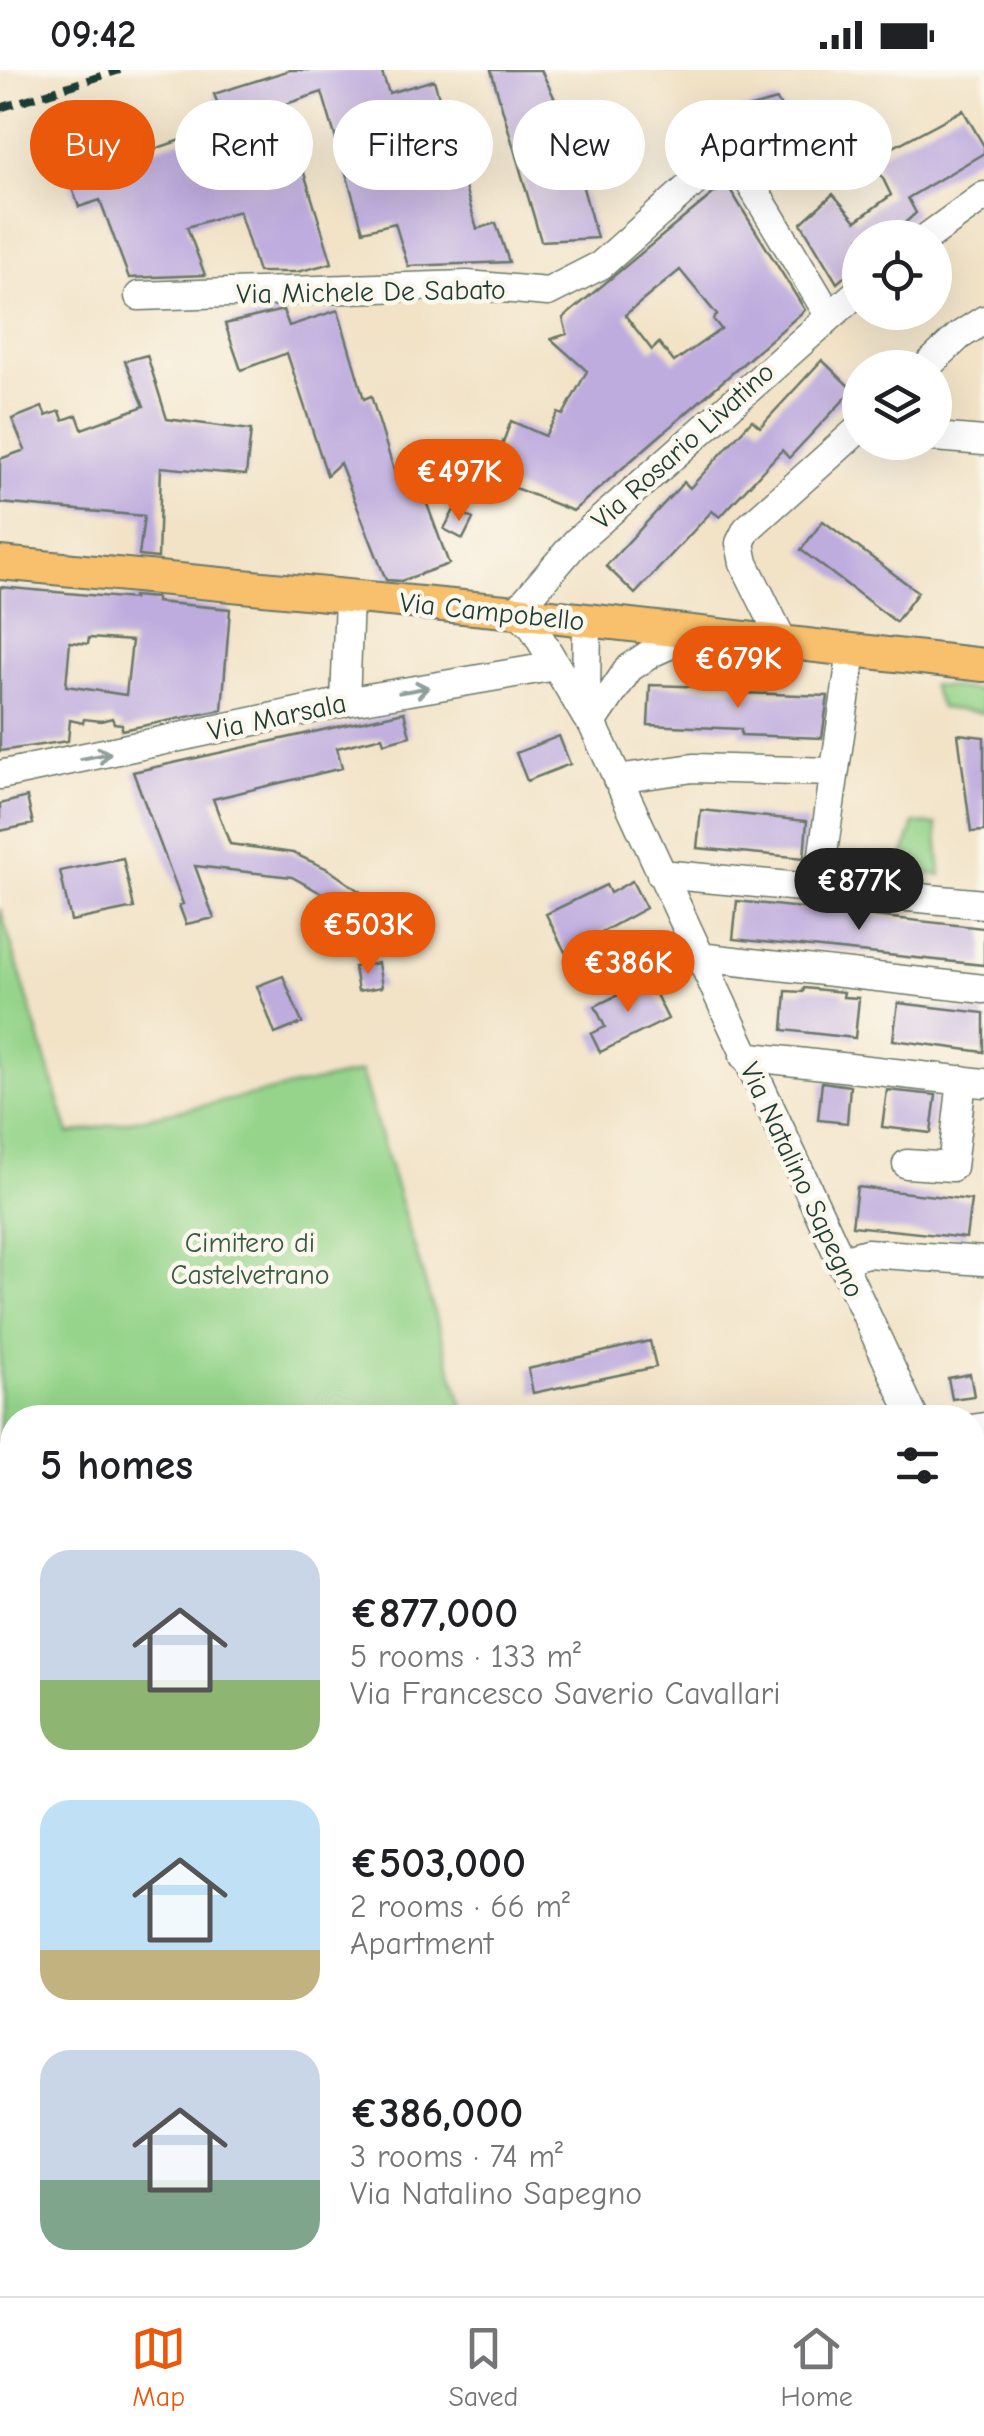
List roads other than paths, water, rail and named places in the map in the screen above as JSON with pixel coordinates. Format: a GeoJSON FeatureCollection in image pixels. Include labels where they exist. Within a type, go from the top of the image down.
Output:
{"type":"FeatureCollection","features":[{"type":"Feature","properties":{"kind":"main road","name":"Via Campobello"},"geometry":{"type":"LineString","coordinates":[[0,563],[516,612],[984,665]]}},
{"type":"Feature","properties":{"kind":"street","name":"Via Michele De Sabato"},"geometry":{"type":"LineString","coordinates":[[139,296],[468,285],[548,292],[601,265],[718,161],[737,161],[829,315]]}},
{"type":"Feature","properties":{"kind":"street"},"geometry":{"type":"LineString","coordinates":[[951,220],[984,196]]}},
{"type":"Feature","properties":{"kind":"street","name":"Via Rosario Livatino"},"geometry":{"type":"LineString","coordinates":[[516,612],[576,542],[842,305]]}},
{"type":"Feature","properties":{"kind":"street"},"geometry":{"type":"LineString","coordinates":[[944,350],[984,320]]}},
{"type":"Feature","properties":{"kind":"street"},"geometry":{"type":"LineString","coordinates":[[952,438],[984,441]]}},
{"type":"Feature","properties":{"kind":"street"},"geometry":{"type":"LineString","coordinates":[[784,644],[744,563],[740,543],[747,530],[842,444]]}},
{"type":"Feature","properties":{"kind":"street"},"geometry":{"type":"LineString","coordinates":[[345,702],[350,598]]}},
{"type":"Feature","properties":{"kind":"street","name":"Via Natalino Sapegno"},"geometry":{"type":"LineString","coordinates":[[516,612],[533,627],[592,723],[908,1405]]}},
{"type":"Feature","properties":{"kind":"street","name":"Via Natalino Sapegno"},"geometry":{"type":"LineString","coordinates":[[587,621],[586,696],[592,723]]}},
{"type":"Feature","properties":{"kind":"street"},"geometry":{"type":"LineString","coordinates":[[592,723],[630,668],[694,634]]}},
{"type":"Feature","properties":{"kind":"street"},"geometry":{"type":"LineString","coordinates":[[818,888],[852,651]]}},
{"type":"Feature","properties":{"kind":"street","name":"Via Marsala"},"geometry":{"type":"LineString","coordinates":[[0,775],[345,702],[556,666]]}},
{"type":"Feature","properties":{"kind":"street"},"geometry":{"type":"LineString","coordinates":[[617,779],[693,768],[834,772]]}},
{"type":"Feature","properties":{"kind":"street"},"geometry":{"type":"LineString","coordinates":[[660,874],[984,904]]}},
{"type":"Feature","properties":{"kind":"street"},"geometry":{"type":"LineString","coordinates":[[699,957],[984,990]]}},
{"type":"Feature","properties":{"kind":"street"},"geometry":{"type":"LineString","coordinates":[[744,1056],[973,1082],[952,1168],[907,1164]]}},
{"type":"Feature","properties":{"kind":"street"},"geometry":{"type":"LineString","coordinates":[[840,1261],[867,1252],[984,1261]]}},
{"type":"Feature","properties":{"kind":"railway"},"geometry":{"type":"LineString","coordinates":[[0,108],[120,70]]}},
{"type":"Feature","properties":{"kind":"park label","name":"Cimitero di Castelvetrano"},"geometry":{"type":"Point","coordinates":[250,1259]}}]}
